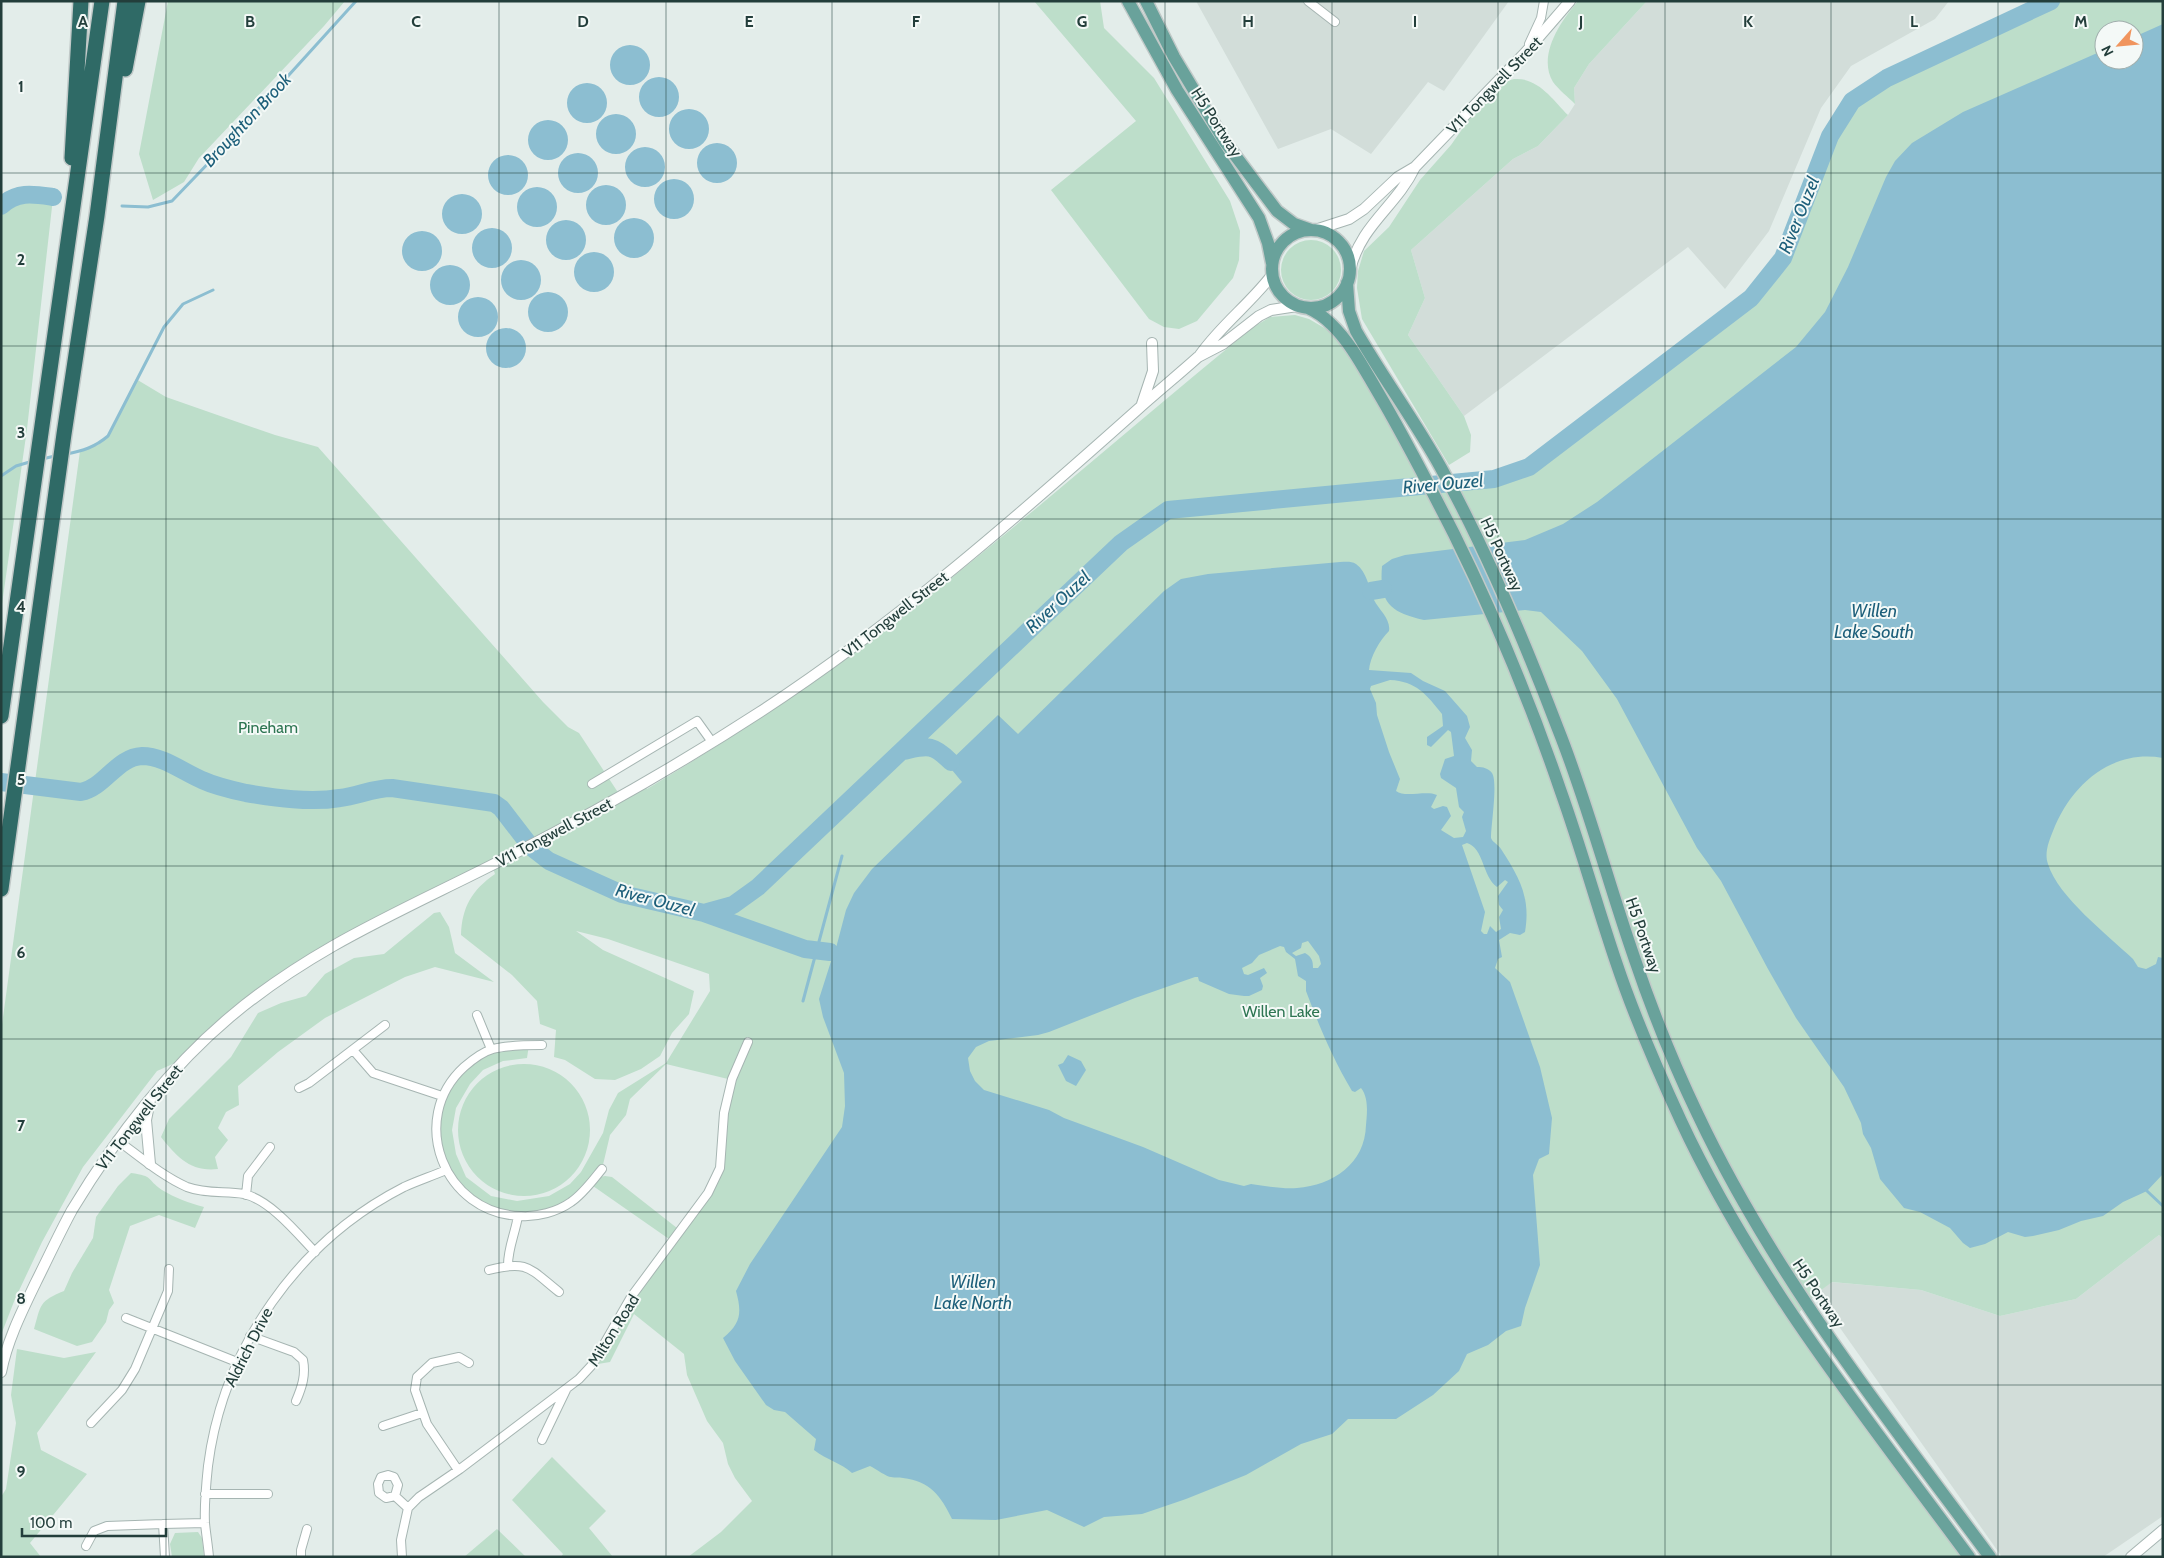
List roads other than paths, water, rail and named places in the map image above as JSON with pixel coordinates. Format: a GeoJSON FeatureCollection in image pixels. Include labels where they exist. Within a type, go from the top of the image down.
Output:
{"type":"FeatureCollection","features":[{"type":"Feature","properties":{"kind":"highway"},"geometry":{"type":"LineString","coordinates":[[68,246],[81,1]]}},
{"type":"Feature","properties":{"kind":"highway"},"geometry":{"type":"LineString","coordinates":[[1,716],[102,1]]}},
{"type":"Feature","properties":{"kind":"highway"},"geometry":{"type":"LineString","coordinates":[[1,889],[64,434],[97,216],[125,1]]}},
{"type":"Feature","properties":{"kind":"highway"},"geometry":{"type":"LineString","coordinates":[[97,216],[138,1]]}},
{"type":"Feature","properties":{"kind":"main road","name":"H5 Portway"},"geometry":{"type":"LineString","coordinates":[[1128,1],[1177,90],[1259,218],[1268,243],[1272,269]]}},
{"type":"Feature","properties":{"kind":"main road","name":"H5 Portway"},"geometry":{"type":"LineString","coordinates":[[1146,1],[1174,58],[1225,142],[1276,211],[1294,224],[1313,230]]}},
{"type":"Feature","properties":{"kind":"main road"},"geometry":{"type":"LineString","coordinates":[[1313,230],[1333,237],[1340,244],[1349,260],[1349,277],[1341,294],[1332,302],[1320,307],[1303,307],[1280,294],[1275,285],[1272,269],[1275,254],[1285,239],[1302,231],[1313,230]]}},
{"type":"Feature","properties":{"kind":"main road","name":"H5 Portway"},"geometry":{"type":"LineString","coordinates":[[1349,277],[1349,311],[1363,356],[1463,554],[1511,660],[1562,793],[1620,974],[1657,1068],[1681,1122],[1737,1229],[1794,1318],[1969,1557]]}},
{"type":"Feature","properties":{"kind":"main road","name":"H5 Portway"},"geometry":{"type":"LineString","coordinates":[[1303,307],[1325,318],[1363,356],[1428,445],[1469,520],[1528,652],[1580,787],[1635,960],[1664,1037],[1698,1116],[1720,1159],[1758,1228],[1807,1306],[1990,1557]]}},
{"type":"Feature","properties":{"kind":"street"},"geometry":{"type":"LineString","coordinates":[[1308,1],[1335,22]]}},
{"type":"Feature","properties":{"kind":"street"},"geometry":{"type":"LineString","coordinates":[[1525,53],[1542,18],[1544,1]]}},
{"type":"Feature","properties":{"kind":"street","name":"V11 Tongwell Street"},"geometry":{"type":"LineString","coordinates":[[1349,277],[1353,256],[1362,238],[1406,186],[1416,167],[1525,53],[1566,3]]}},
{"type":"Feature","properties":{"kind":"street","name":"V11 Tongwell Street"},"geometry":{"type":"LineString","coordinates":[[1313,230],[1349,219],[1364,209],[1398,177],[1416,167]]}},
{"type":"Feature","properties":{"kind":"street","name":"V11 Tongwell Street"},"geometry":{"type":"LineString","coordinates":[[1198,358],[1215,333],[1259,292],[1272,269]]}},
{"type":"Feature","properties":{"kind":"street","name":"V11 Tongwell Street"},"geometry":{"type":"LineString","coordinates":[[1,1372],[23,1310],[61,1230],[94,1174],[117,1140],[150,1098],[186,1058],[229,1018],[278,980],[356,932],[492,865],[644,784],[814,675],[924,592],[997,533],[1198,358],[1223,344],[1259,316],[1271,310],[1303,307]]}},
{"type":"Feature","properties":{"kind":"street"},"geometry":{"type":"LineString","coordinates":[[1142,405],[1154,371],[1152,343]]}},
{"type":"Feature","properties":{"kind":"street"},"geometry":{"type":"LineString","coordinates":[[592,784],[697,721],[712,742]]}},
{"type":"Feature","properties":{"kind":"street"},"geometry":{"type":"LineString","coordinates":[[478,1014],[491,1049]]}},
{"type":"Feature","properties":{"kind":"street"},"geometry":{"type":"LineString","coordinates":[[299,1088],[385,1025]]}},
{"type":"Feature","properties":{"kind":"street","name":"Milton Road"},"geometry":{"type":"LineString","coordinates":[[408,1508],[419,1497],[568,1388],[592,1365],[631,1297],[708,1193],[720,1168],[724,1113],[732,1079],[748,1042]]}},
{"type":"Feature","properties":{"kind":"street"},"geometry":{"type":"LineString","coordinates":[[542,1045],[491,1049],[472,1060],[461,1070],[442,1096],[437,1112],[438,1148],[446,1170],[454,1183],[478,1204],[503,1214],[531,1216],[561,1208],[572,1202],[602,1169]]}},
{"type":"Feature","properties":{"kind":"street"},"geometry":{"type":"LineString","coordinates":[[353,1050],[373,1073],[442,1096]]}},
{"type":"Feature","properties":{"kind":"street"},"geometry":{"type":"LineString","coordinates":[[150,1098],[146,1120],[150,1164]]}},
{"type":"Feature","properties":{"kind":"street"},"geometry":{"type":"LineString","coordinates":[[117,1140],[188,1188],[208,1192],[246,1195],[273,1210],[315,1252]]}},
{"type":"Feature","properties":{"kind":"street"},"geometry":{"type":"LineString","coordinates":[[246,1195],[248,1176],[270,1147]]}},
{"type":"Feature","properties":{"kind":"street","name":"Aldrich Drive"},"geometry":{"type":"LineString","coordinates":[[209,1557],[205,1523],[205,1494],[215,1425],[223,1396],[237,1362],[272,1299],[334,1234],[404,1187],[446,1170]]}},
{"type":"Feature","properties":{"kind":"street"},"geometry":{"type":"LineString","coordinates":[[508,1266],[508,1250],[515,1236],[518,1216]]}},
{"type":"Feature","properties":{"kind":"street"},"geometry":{"type":"LineString","coordinates":[[489,1270],[508,1266],[526,1266],[559,1292]]}},
{"type":"Feature","properties":{"kind":"street"},"geometry":{"type":"LineString","coordinates":[[91,1423],[122,1390],[134,1369],[168,1292],[169,1270]]}},
{"type":"Feature","properties":{"kind":"street"},"geometry":{"type":"LineString","coordinates":[[126,1318],[237,1362]]}},
{"type":"Feature","properties":{"kind":"street"},"geometry":{"type":"LineString","coordinates":[[250,1336],[294,1352],[303,1360],[305,1370],[303,1384],[296,1401]]}},
{"type":"Feature","properties":{"kind":"street"},"geometry":{"type":"LineString","coordinates":[[458,1470],[438,1443],[422,1413],[415,1390],[418,1377],[432,1363],[459,1357],[469,1363]]}},
{"type":"Feature","properties":{"kind":"street"},"geometry":{"type":"LineString","coordinates":[[542,1440],[568,1388]]}},
{"type":"Feature","properties":{"kind":"street"},"geometry":{"type":"LineString","coordinates":[[383,1426],[422,1413]]}},
{"type":"Feature","properties":{"kind":"street"},"geometry":{"type":"LineString","coordinates":[[205,1494],[268,1494]]}},
{"type":"Feature","properties":{"kind":"street"},"geometry":{"type":"LineString","coordinates":[[395,1496],[408,1508],[401,1540],[402,1557]]}},
{"type":"Feature","properties":{"kind":"street"},"geometry":{"type":"LineString","coordinates":[[86,1546],[94,1531],[107,1526],[205,1523]]}},
{"type":"Feature","properties":{"kind":"street"},"geometry":{"type":"LineString","coordinates":[[163,1524],[165,1557]]}},
{"type":"Feature","properties":{"kind":"street"},"geometry":{"type":"LineString","coordinates":[[301,1557],[307,1529]]}},
{"type":"Feature","properties":{"kind":"street"},"geometry":{"type":"LineString","coordinates":[[2131,1557],[2163,1530]]}},
{"type":"Feature","properties":{"kind":"water","name":"Willen Lake South"},"geometry":{"type":"Polygon","coordinates":[[[2163,24],[2163,758],[2144,757],[2126,759],[2110,765],[2095,774],[2070,799],[2061,814],[2050,839],[2047,856],[2053,877],[2062,889],[2085,915],[2133,959],[2138,967],[2146,969],[2156,964],[2158,957],[2163,958],[2163,1174],[2147,1191],[2123,1202],[2103,1216],[2033,1236],[2025,1237],[2008,1232],[1985,1244],[1970,1248],[1950,1228],[1920,1212],[1904,1208],[1880,1179],[1871,1148],[1863,1134],[1861,1123],[1844,1087],[1796,1018],[1721,881],[1697,848],[1617,699],[1582,651],[1541,612],[1525,610],[1424,620],[1412,617],[1389,604],[1383,589],[1382,566],[1392,559],[1405,555],[1525,540],[1563,524],[1597,502],[1796,347],[1825,312],[1848,267],[1886,177],[1895,161],[1912,143],[1963,112],[2094,54],[2094,70],[2144,70],[2144,33],[2163,24]]]}},
{"type":"Feature","properties":{"kind":"water"},"geometry":{"type":"Polygon","coordinates":[[[634,45],[641,48],[647,54],[650,65],[649,73],[641,82],[634,85],[626,85],[619,82],[611,73],[610,61],[613,54],[622,46],[634,45]]]}},
{"type":"Feature","properties":{"kind":"water"},"geometry":{"type":"Polygon","coordinates":[[[663,77],[670,80],[676,86],[679,97],[678,105],[670,114],[663,117],[655,117],[648,114],[640,105],[639,93],[642,86],[651,78],[663,77]]]}},
{"type":"Feature","properties":{"kind":"water"},"geometry":{"type":"Polygon","coordinates":[[[591,83],[598,86],[604,92],[607,103],[606,111],[598,120],[591,123],[583,123],[576,120],[568,111],[567,99],[570,92],[579,84],[591,83]]]}},
{"type":"Feature","properties":{"kind":"water"},"geometry":{"type":"Polygon","coordinates":[[[693,109],[700,112],[706,118],[709,129],[708,137],[700,146],[693,149],[685,149],[678,146],[670,137],[669,125],[672,118],[681,110],[693,109]]]}},
{"type":"Feature","properties":{"kind":"water"},"geometry":{"type":"Polygon","coordinates":[[[620,114],[627,117],[633,123],[636,134],[635,142],[627,151],[620,154],[612,154],[605,151],[597,142],[596,130],[599,123],[608,115],[620,114]]]}},
{"type":"Feature","properties":{"kind":"water"},"geometry":{"type":"Polygon","coordinates":[[[552,120],[559,123],[565,129],[568,140],[567,148],[559,157],[552,160],[544,160],[537,157],[529,148],[528,136],[531,129],[540,121],[552,120]]]}},
{"type":"Feature","properties":{"kind":"water"},"geometry":{"type":"Polygon","coordinates":[[[721,143],[728,146],[734,152],[737,163],[736,171],[728,180],[721,183],[713,183],[706,180],[698,171],[697,159],[700,152],[709,144],[721,143]]]}},
{"type":"Feature","properties":{"kind":"water"},"geometry":{"type":"Polygon","coordinates":[[[649,147],[656,150],[662,156],[665,167],[664,175],[656,184],[649,187],[641,187],[634,184],[626,175],[625,163],[628,156],[637,148],[649,147]]]}},
{"type":"Feature","properties":{"kind":"water"},"geometry":{"type":"Polygon","coordinates":[[[582,153],[589,156],[595,162],[598,173],[597,181],[589,190],[582,193],[574,193],[567,190],[559,181],[558,169],[561,162],[570,154],[582,153]]]}},
{"type":"Feature","properties":{"kind":"water"},"geometry":{"type":"Polygon","coordinates":[[[512,155],[519,158],[525,164],[528,175],[527,183],[519,192],[512,195],[504,195],[497,192],[489,183],[488,171],[491,164],[500,156],[512,155]]]}},
{"type":"Feature","properties":{"kind":"water"},"geometry":{"type":"Polygon","coordinates":[[[678,179],[685,182],[691,188],[694,199],[693,207],[685,216],[678,219],[670,219],[663,216],[655,207],[654,195],[657,188],[666,180],[678,179]]]}},
{"type":"Feature","properties":{"kind":"water"},"geometry":{"type":"Polygon","coordinates":[[[610,185],[617,188],[623,194],[626,205],[625,213],[617,222],[610,225],[602,225],[595,222],[587,213],[586,201],[589,194],[598,186],[610,185]]]}},
{"type":"Feature","properties":{"kind":"water"},"geometry":{"type":"Polygon","coordinates":[[[541,187],[548,190],[554,196],[557,207],[556,215],[548,224],[541,227],[533,227],[526,224],[518,215],[517,203],[520,196],[529,188],[541,187]]]}},
{"type":"Feature","properties":{"kind":"water"},"geometry":{"type":"Polygon","coordinates":[[[466,194],[473,197],[479,203],[482,214],[481,222],[473,231],[466,234],[458,234],[451,231],[443,222],[442,210],[445,203],[454,195],[466,194]]]}},
{"type":"Feature","properties":{"kind":"water"},"geometry":{"type":"Polygon","coordinates":[[[638,218],[645,221],[651,227],[654,238],[653,246],[645,255],[638,258],[630,258],[623,255],[615,246],[614,234],[617,227],[626,219],[638,218]]]}},
{"type":"Feature","properties":{"kind":"water"},"geometry":{"type":"Polygon","coordinates":[[[570,220],[577,223],[583,229],[586,240],[585,248],[577,257],[570,260],[562,260],[555,257],[547,248],[546,236],[549,229],[558,221],[570,220]]]}},
{"type":"Feature","properties":{"kind":"water"},"geometry":{"type":"Polygon","coordinates":[[[496,228],[503,231],[509,237],[512,248],[511,256],[503,265],[496,268],[488,268],[481,265],[473,256],[472,244],[475,237],[484,229],[496,228]]]}},
{"type":"Feature","properties":{"kind":"water"},"geometry":{"type":"Polygon","coordinates":[[[426,231],[433,234],[439,240],[442,251],[441,259],[433,268],[426,271],[418,271],[411,268],[403,259],[402,247],[405,240],[414,232],[426,231]]]}},
{"type":"Feature","properties":{"kind":"water"},"geometry":{"type":"Polygon","coordinates":[[[598,252],[605,255],[611,261],[614,272],[613,280],[605,289],[598,292],[590,292],[583,289],[575,280],[574,268],[577,261],[586,253],[598,252]]]}},
{"type":"Feature","properties":{"kind":"water"},"geometry":{"type":"Polygon","coordinates":[[[525,260],[532,263],[538,269],[541,280],[540,288],[532,297],[525,300],[517,300],[510,297],[502,288],[501,276],[504,269],[513,261],[525,260]]]}},
{"type":"Feature","properties":{"kind":"water"},"geometry":{"type":"Polygon","coordinates":[[[454,265],[461,268],[467,274],[470,285],[469,293],[461,302],[454,305],[446,305],[439,302],[431,293],[430,281],[433,274],[442,266],[454,265]]]}},
{"type":"Feature","properties":{"kind":"water"},"geometry":{"type":"Polygon","coordinates":[[[552,292],[559,295],[565,301],[568,312],[567,320],[559,329],[552,332],[544,332],[537,329],[529,320],[528,308],[531,301],[540,293],[552,292]]]}},
{"type":"Feature","properties":{"kind":"water"},"geometry":{"type":"Polygon","coordinates":[[[482,297],[489,300],[495,306],[498,317],[497,325],[489,334],[482,337],[474,337],[467,334],[459,325],[458,313],[461,306],[470,298],[482,297]]]}},
{"type":"Feature","properties":{"kind":"water"},"geometry":{"type":"Polygon","coordinates":[[[510,328],[517,331],[523,337],[526,348],[525,356],[517,365],[510,368],[502,368],[495,365],[487,356],[486,344],[489,337],[498,329],[510,328]]]}},
{"type":"Feature","properties":{"kind":"water","name":"Willen Lake North"},"geometry":{"type":"Polygon","coordinates":[[[1340,562],[1356,564],[1365,576],[1374,600],[1388,622],[1389,627],[1389,631],[1373,654],[1369,670],[1411,673],[1445,691],[1467,716],[1470,727],[1465,738],[1472,750],[1471,761],[1477,767],[1489,770],[1494,778],[1491,838],[1501,849],[1513,869],[1525,898],[1525,932],[1520,935],[1510,933],[1499,940],[1502,957],[1498,959],[1495,968],[1510,982],[1540,1067],[1552,1118],[1549,1154],[1539,1159],[1533,1175],[1540,1265],[1525,1308],[1521,1326],[1506,1331],[1488,1345],[1467,1354],[1459,1371],[1433,1395],[1396,1419],[1348,1419],[1332,1434],[1301,1444],[1246,1475],[1142,1514],[1104,1517],[1084,1527],[1047,1510],[996,1520],[952,1519],[944,1503],[934,1491],[920,1482],[889,1477],[870,1466],[852,1473],[814,1450],[816,1439],[785,1412],[774,1410],[766,1405],[735,1361],[723,1338],[729,1333],[739,1317],[736,1291],[750,1264],[842,1127],[845,1106],[844,1073],[823,1017],[819,999],[833,955],[830,952],[836,948],[846,910],[854,893],[872,869],[962,782],[947,764],[998,715],[1018,734],[1164,591],[1181,579],[1208,574],[1340,562]],[[1390,680],[1371,686],[1370,689],[1376,703],[1377,715],[1400,779],[1396,791],[1405,794],[1427,793],[1437,795],[1431,807],[1434,809],[1443,806],[1447,807],[1451,816],[1441,830],[1454,838],[1463,837],[1466,831],[1462,817],[1464,812],[1459,807],[1456,788],[1441,778],[1440,774],[1445,759],[1454,756],[1451,732],[1448,730],[1431,747],[1427,745],[1427,737],[1443,726],[1442,714],[1426,695],[1407,683],[1390,680]],[[1467,843],[1462,845],[1485,912],[1481,931],[1487,934],[1490,926],[1496,932],[1501,929],[1499,917],[1503,910],[1499,905],[1498,896],[1508,882],[1505,880],[1497,887],[1488,876],[1477,850],[1467,843]],[[1308,941],[1302,943],[1301,948],[1292,953],[1296,956],[1305,953],[1312,959],[1313,968],[1318,968],[1321,964],[1319,956],[1308,941]],[[1280,946],[1259,955],[1252,963],[1242,968],[1244,974],[1248,975],[1264,968],[1267,973],[1260,978],[1263,986],[1262,990],[1249,996],[1229,994],[1199,981],[1198,977],[1195,977],[1049,1032],[989,1041],[976,1047],[968,1058],[970,1071],[975,1081],[984,1090],[1049,1110],[1064,1118],[1143,1147],[1219,1180],[1244,1186],[1251,1184],[1285,1188],[1310,1186],[1323,1182],[1345,1170],[1360,1151],[1366,1125],[1367,1106],[1364,1092],[1361,1088],[1355,1092],[1352,1091],[1339,1067],[1306,991],[1306,981],[1298,976],[1295,959],[1286,952],[1284,947],[1280,946]]]}},
{"type":"Feature","properties":{"kind":"water"},"geometry":{"type":"Polygon","coordinates":[[[1068,1055],[1081,1061],[1086,1070],[1076,1086],[1066,1081],[1058,1065],[1063,1063],[1068,1055]]]}},
{"type":"Feature","properties":{"kind":"waterway","name":"Broughton Brook"},"geometry":{"type":"LineString","coordinates":[[122,206],[148,207],[172,201],[356,1]]}},
{"type":"Feature","properties":{"kind":"waterway","name":"River Ouzel"},"geometry":{"type":"LineString","coordinates":[[1,782],[81,792],[97,785],[125,761],[142,756],[165,761],[195,777],[218,786],[269,797],[305,800],[329,799],[392,788],[494,803],[501,808],[531,847],[549,861],[622,894],[704,913],[733,905],[758,887],[1121,543],[1168,510],[1494,479],[1529,467],[1751,298],[1783,258],[1830,136],[1852,101],[1887,78],[2051,1]]}},
{"type":"Feature","properties":{"kind":"waterway","name":"Broughton Brook"},"geometry":{"type":"LineString","coordinates":[[1,206],[19,196],[53,197]]}},
{"type":"Feature","properties":{"kind":"waterway"},"geometry":{"type":"LineString","coordinates":[[66,454],[88,448],[108,436],[164,327],[183,304],[213,290]]}},
{"type":"Feature","properties":{"kind":"waterway"},"geometry":{"type":"LineString","coordinates":[[42,459],[55,456]]}},
{"type":"Feature","properties":{"kind":"waterway"},"geometry":{"type":"LineString","coordinates":[[1,476],[16,466],[33,461]]}},
{"type":"Feature","properties":{"kind":"waterway"},"geometry":{"type":"LineString","coordinates":[[1371,591],[1383,589]]}},
{"type":"Feature","properties":{"kind":"waterway"},"geometry":{"type":"LineString","coordinates":[[903,751],[924,747],[934,749],[951,762]]}},
{"type":"Feature","properties":{"kind":"waterway"},"geometry":{"type":"LineString","coordinates":[[803,1001],[842,856]]}},
{"type":"Feature","properties":{"kind":"waterway"},"geometry":{"type":"LineString","coordinates":[[704,913],[805,949],[830,952]]}},
{"type":"Feature","properties":{"kind":"waterway"},"geometry":{"type":"LineString","coordinates":[[2147,1191],[2163,1206]]}},
{"type":"Feature","properties":{"kind":"park label","name":"Pineham"},"geometry":{"type":"Point","coordinates":[268,727]}},
{"type":"Feature","properties":{"kind":"park label","name":"Willen Lake"},"geometry":{"type":"Point","coordinates":[1281,1011]}}]}
